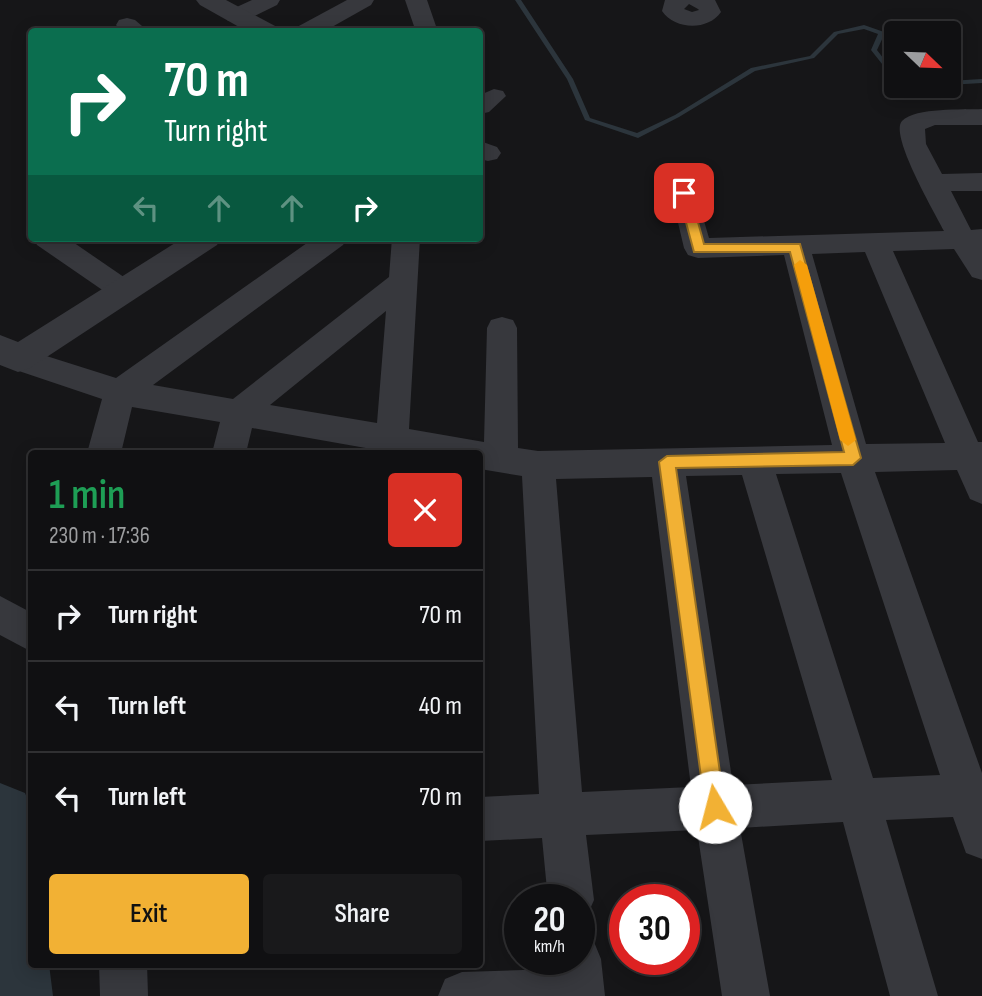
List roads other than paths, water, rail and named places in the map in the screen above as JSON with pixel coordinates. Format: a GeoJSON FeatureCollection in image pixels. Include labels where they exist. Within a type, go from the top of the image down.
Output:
{"type":"FeatureCollection","features":[{"type":"Feature","properties":{"kind":"street"},"geometry":{"type":"LineString","coordinates":[[208,0],[260,28]]}},
{"type":"Feature","properties":{"kind":"street"},"geometry":{"type":"LineString","coordinates":[[236,16],[269,0]]}},
{"type":"Feature","properties":{"kind":"street"},"geometry":{"type":"LineString","coordinates":[[312,28],[363,0]]}},
{"type":"Feature","properties":{"kind":"street"},"geometry":{"type":"LineString","coordinates":[[681,0],[673,5],[673,11],[680,17],[704,18],[710,12],[708,5],[697,0]]}},
{"type":"Feature","properties":{"kind":"street"},"geometry":{"type":"LineString","coordinates":[[982,117],[933,118],[912,125],[913,144],[933,183],[972,239],[982,270]]}},
{"type":"Feature","properties":{"kind":"street"},"geometry":{"type":"LineString","coordinates":[[933,183],[982,182]]}},
{"type":"Feature","properties":{"kind":"street"},"geometry":{"type":"LineString","coordinates":[[684,193],[698,248],[796,247],[972,239]]}},
{"type":"Feature","properties":{"kind":"street"},"geometry":{"type":"LineString","coordinates":[[53,242],[124,291]]}},
{"type":"Feature","properties":{"kind":"street"},"geometry":{"type":"LineString","coordinates":[[9,354],[124,291],[196,242]]}},
{"type":"Feature","properties":{"kind":"street"},"geometry":{"type":"LineString","coordinates":[[105,450],[120,392],[326,242]]}},
{"type":"Feature","properties":{"kind":"street"},"geometry":{"type":"LineString","coordinates":[[392,439],[406,242]]}},
{"type":"Feature","properties":{"kind":"street"},"geometry":{"type":"LineString","coordinates":[[875,242],[974,456],[982,489]]}},
{"type":"Feature","properties":{"kind":"street"},"geometry":{"type":"LineString","coordinates":[[796,247],[853,458],[975,794],[982,837]]}},
{"type":"Feature","properties":{"kind":"street"},"geometry":{"type":"LineString","coordinates":[[230,450],[239,412],[403,281]]}},
{"type":"Feature","properties":{"kind":"street"},"geometry":{"type":"LineString","coordinates":[[502,328],[497,458],[562,816],[569,884]]}},
{"type":"Feature","properties":{"kind":"street"},"geometry":{"type":"LineString","coordinates":[[9,354],[120,392],[239,412],[332,441],[392,439],[427,449]]}},
{"type":"Feature","properties":{"kind":"street"},"geometry":{"type":"LineString","coordinates":[[497,458],[667,462],[974,456]]}},
{"type":"Feature","properties":{"kind":"street"},"geometry":{"type":"LineString","coordinates":[[755,461],[859,800],[914,996]]}},
{"type":"Feature","properties":{"kind":"street"},"geometry":{"type":"LineString","coordinates":[[667,462],[715,807],[746,996]]}},
{"type":"Feature","properties":{"kind":"street"},"geometry":{"type":"LineString","coordinates":[[0,614],[28,632]]}},
{"type":"Feature","properties":{"kind":"street"},"geometry":{"type":"LineString","coordinates":[[483,819],[975,794]]}},
{"type":"Feature","properties":{"kind":"street"},"geometry":{"type":"LineString","coordinates":[[123,968],[124,996]]}},
{"type":"Feature","properties":{"kind":"street"},"geometry":{"type":"LineString","coordinates":[[462,996],[580,982]]}},
{"type":"Feature","properties":{"kind":"waterway"},"geometry":{"type":"LineString","coordinates":[[518,0],[570,79],[587,119],[638,136],[677,116],[753,69],[812,57],[836,33],[864,27],[882,33],[874,50],[884,63]]}},
{"type":"Feature","properties":{"kind":"waterway"},"geometry":{"type":"LineString","coordinates":[[961,82],[982,81]]}},
{"type":"Feature","properties":{"kind":"waterway"},"geometry":{"type":"LineString","coordinates":[[0,818],[14,996]]}}]}
